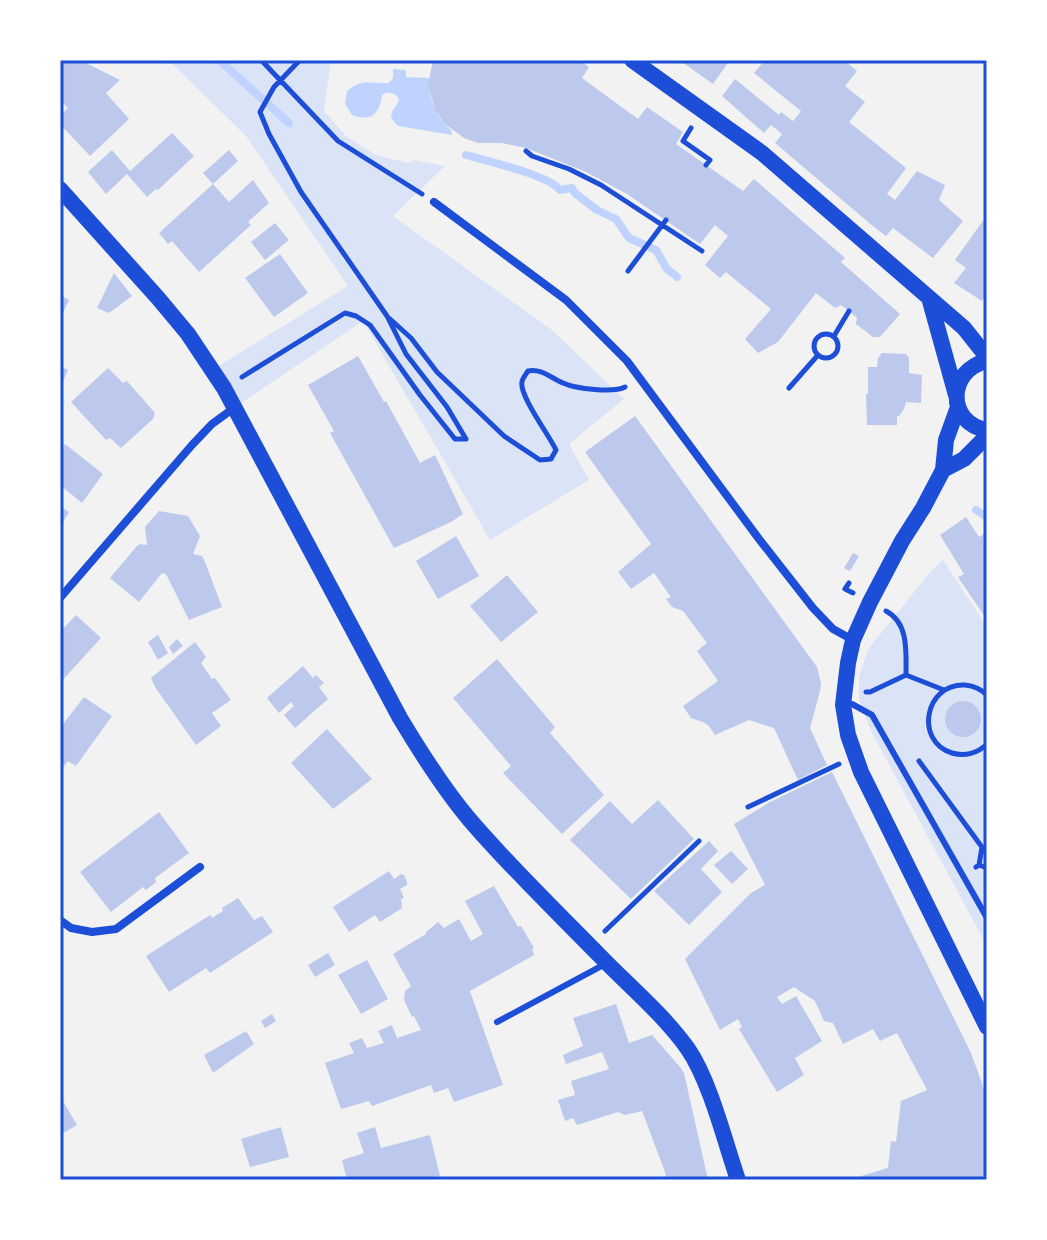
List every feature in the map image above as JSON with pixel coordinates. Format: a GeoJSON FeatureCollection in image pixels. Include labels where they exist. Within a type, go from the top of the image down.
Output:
{"type":"FeatureCollection","features":[{"type":"Feature","properties":{"kind":"main road"},"geometry":{"type":"LineString","coordinates":[[632,60],[762,153],[964,328],[987,359],[968,370],[957,385],[957,401],[946,440],[943,470],[902,541],[853,640],[844,699],[848,735],[861,772],[987,1027]]}},
{"type":"Feature","properties":{"kind":"main road"},"geometry":{"type":"LineString","coordinates":[[60,189],[188,334],[224,388],[418,749],[443,785],[504,858],[650,1006],[689,1050],[705,1084],[738,1180]]}},
{"type":"Feature","properties":{"kind":"main road"},"geometry":{"type":"LineString","coordinates":[[930,301],[957,401],[969,423],[987,433],[964,459],[943,470]]}},
{"type":"Feature","properties":{"kind":"street"},"geometry":{"type":"LineString","coordinates":[[434,202],[566,300],[627,361],[813,608],[833,629],[853,640]]}},
{"type":"Feature","properties":{"kind":"street"},"geometry":{"type":"LineString","coordinates":[[60,598],[192,445],[212,424],[235,407]]}},
{"type":"Feature","properties":{"kind":"street"},"geometry":{"type":"LineString","coordinates":[[60,920],[71,928],[92,932],[116,929],[200,867]]}},
{"type":"Feature","properties":{"kind":"lane"},"geometry":{"type":"LineString","coordinates":[[844,699],[872,715],[987,918]]}},
{"type":"Feature","properties":{"kind":"lane"},"geometry":{"type":"LineString","coordinates":[[497,1022],[607,963]]}},
{"type":"Feature","properties":{"kind":"path"},"geometry":{"type":"LineString","coordinates":[[261,60],[338,141],[434,202]]}},
{"type":"Feature","properties":{"kind":"path"},"geometry":{"type":"LineString","coordinates":[[224,388],[345,313],[370,325],[455,439],[466,439],[447,407],[406,354],[387,316],[301,192],[269,134],[260,112],[274,87],[300,60]]}},
{"type":"Feature","properties":{"kind":"path"},"geometry":{"type":"LineString","coordinates":[[703,110],[681,140],[710,160],[706,165]]}},
{"type":"Feature","properties":{"kind":"path"},"geometry":{"type":"LineString","coordinates":[[526,151],[601,185],[664,222],[702,251]]}},
{"type":"Feature","properties":{"kind":"path"},"geometry":{"type":"LineString","coordinates":[[628,271],[664,222]]}},
{"type":"Feature","properties":{"kind":"path"},"geometry":{"type":"LineString","coordinates":[[834,336],[849,311]]}},
{"type":"Feature","properties":{"kind":"path"},"geometry":{"type":"LineString","coordinates":[[387,316],[411,338],[437,372],[504,436],[540,460],[551,459],[556,450],[522,393],[522,380],[528,371],[536,369],[567,385],[617,391],[640,379]]}},
{"type":"Feature","properties":{"kind":"path"},"geometry":{"type":"LineString","coordinates":[[825,334],[834,336],[838,347],[834,355],[829,358],[818,355],[814,349],[818,337],[825,334]]}},
{"type":"Feature","properties":{"kind":"path"},"geometry":{"type":"LineString","coordinates":[[789,388],[818,355]]}},
{"type":"Feature","properties":{"kind":"path"},"geometry":{"type":"LineString","coordinates":[[844,699],[870,692],[906,675],[944,690]]}},
{"type":"Feature","properties":{"kind":"path"},"geometry":{"type":"LineString","coordinates":[[987,695],[971,685],[956,685],[933,700],[928,713],[928,726],[943,749],[955,754],[969,754],[987,744]]}},
{"type":"Feature","properties":{"kind":"path"},"geometry":{"type":"LineString","coordinates":[[870,692],[878,704]]}},
{"type":"Feature","properties":{"kind":"path"},"geometry":{"type":"LineString","coordinates":[[912,750],[987,854]]}},
{"type":"Feature","properties":{"kind":"path"},"geometry":{"type":"LineString","coordinates":[[748,807],[828,769]]}},
{"type":"Feature","properties":{"kind":"path"},"geometry":{"type":"LineString","coordinates":[[589,946],[699,841]]}},
{"type":"Feature","properties":{"kind":"path"},"geometry":{"type":"LineString","coordinates":[[982,846],[979,865],[987,868]]}},
{"type":"Feature","properties":{"kind":"shaded area"},"geometry":{"type":"Polygon","coordinates":[[[124,60],[331,60],[324,111],[346,136],[376,155],[408,163],[414,160],[445,166],[393,216],[552,330],[624,399],[569,444],[589,480],[490,540],[363,321],[235,407],[212,370],[348,286],[246,136],[172,64],[124,60]]]}},
{"type":"Feature","properties":{"kind":"shaded area"},"geometry":{"type":"Polygon","coordinates":[[[943,560],[987,627],[987,946],[872,733],[859,700],[859,675],[869,648],[943,560]]]}},
{"type":"Feature","properties":{"kind":"water"},"geometry":{"type":"Polygon","coordinates":[[[393,69],[406,70],[406,77],[429,78],[434,107],[452,135],[398,126],[391,115],[399,100],[390,92],[382,95],[373,115],[364,118],[352,115],[345,104],[347,91],[362,83],[389,83],[393,78],[393,69]]]}},
{"type":"Feature","properties":{"kind":"building"},"geometry":{"type":"Polygon","coordinates":[[[60,60],[85,60],[120,80],[106,93],[129,119],[90,156],[60,124],[60,115],[68,108],[60,100],[60,60]]]}},
{"type":"Feature","properties":{"kind":"building"},"geometry":{"type":"Polygon","coordinates":[[[433,60],[579,60],[589,67],[582,78],[638,119],[647,107],[683,132],[676,144],[743,191],[754,179],[845,258],[841,262],[900,314],[880,337],[873,337],[856,324],[857,318],[849,311],[841,305],[835,308],[816,293],[778,342],[758,353],[745,339],[771,309],[726,272],[720,278],[705,265],[728,236],[715,225],[700,244],[627,194],[586,172],[526,148],[502,143],[478,143],[464,138],[445,124],[435,110],[428,85],[433,60]]]}},
{"type":"Feature","properties":{"kind":"building"},"geometry":{"type":"Polygon","coordinates":[[[679,60],[730,60],[713,84],[679,60]]]}},
{"type":"Feature","properties":{"kind":"building"},"geometry":{"type":"Polygon","coordinates":[[[765,60],[844,60],[857,71],[845,86],[865,102],[849,122],[906,168],[887,194],[895,200],[917,171],[945,185],[939,200],[963,221],[933,258],[893,228],[886,236],[874,227],[775,143],[782,134],[771,125],[764,133],[722,96],[735,79],[779,115],[781,112],[793,121],[801,111],[754,73],[765,60]]]}},
{"type":"Feature","properties":{"kind":"building"},"geometry":{"type":"Polygon","coordinates":[[[172,133],[194,156],[147,197],[127,174],[106,194],[88,172],[112,150],[130,171],[172,133]]]}},
{"type":"Feature","properties":{"kind":"building"},"geometry":{"type":"Polygon","coordinates":[[[229,150],[238,161],[213,184],[203,173],[229,150]]]}},
{"type":"Feature","properties":{"kind":"building"},"geometry":{"type":"Polygon","coordinates":[[[253,180],[269,203],[248,222],[251,225],[199,272],[172,241],[168,244],[159,233],[213,184],[229,202],[253,180]]]}},
{"type":"Feature","properties":{"kind":"building"},"geometry":{"type":"Polygon","coordinates":[[[987,215],[987,294],[982,301],[954,283],[966,268],[955,260],[987,215]]]}},
{"type":"Feature","properties":{"kind":"building"},"geometry":{"type":"Polygon","coordinates":[[[275,223],[289,240],[265,260],[251,242],[275,223]]]}},
{"type":"Feature","properties":{"kind":"building"},"geometry":{"type":"Polygon","coordinates":[[[280,254],[308,293],[274,317],[245,278],[280,254]]]}},
{"type":"Feature","properties":{"kind":"building"},"geometry":{"type":"Polygon","coordinates":[[[114,273],[132,296],[109,313],[97,308],[114,273]]]}},
{"type":"Feature","properties":{"kind":"building"},"geometry":{"type":"Polygon","coordinates":[[[60,295],[69,300],[60,319],[60,295]]]}},
{"type":"Feature","properties":{"kind":"building"},"geometry":{"type":"Polygon","coordinates":[[[882,353],[906,354],[909,373],[922,375],[921,403],[906,402],[897,416],[897,425],[867,425],[868,367],[877,367],[882,353]]]}},
{"type":"Feature","properties":{"kind":"building"},"geometry":{"type":"Polygon","coordinates":[[[358,356],[420,463],[435,455],[463,514],[394,548],[330,433],[334,431],[308,385],[358,356]]]}},
{"type":"Feature","properties":{"kind":"building"},"geometry":{"type":"Polygon","coordinates":[[[60,366],[68,370],[60,388],[60,366]]]}},
{"type":"Feature","properties":{"kind":"building"},"geometry":{"type":"Polygon","coordinates":[[[108,368],[123,383],[127,381],[155,413],[153,419],[121,448],[110,438],[106,440],[71,402],[108,368]]]}},
{"type":"Feature","properties":{"kind":"building"},"geometry":{"type":"Polygon","coordinates":[[[635,416],[817,667],[821,683],[810,728],[827,765],[798,780],[774,728],[749,720],[715,735],[709,726],[691,718],[683,706],[718,681],[697,651],[707,643],[683,611],[672,607],[666,599],[671,597],[654,573],[631,589],[618,572],[651,544],[585,452],[635,416]]]}},
{"type":"Feature","properties":{"kind":"building"},"geometry":{"type":"Polygon","coordinates":[[[65,444],[103,474],[82,503],[60,485],[60,451],[65,444]]]}},
{"type":"Feature","properties":{"kind":"building"},"geometry":{"type":"Polygon","coordinates":[[[60,506],[69,512],[60,528],[60,506]]]}},
{"type":"Feature","properties":{"kind":"building"},"geometry":{"type":"Polygon","coordinates":[[[159,511],[188,516],[200,536],[193,554],[202,556],[222,607],[189,620],[166,574],[162,573],[139,602],[110,578],[137,546],[147,545],[145,527],[159,511]]]}},
{"type":"Feature","properties":{"kind":"building"},"geometry":{"type":"Polygon","coordinates":[[[966,517],[979,537],[987,532],[987,620],[958,577],[964,574],[940,535],[966,517]]]}},
{"type":"Feature","properties":{"kind":"building"},"geometry":{"type":"Polygon","coordinates":[[[456,536],[479,576],[438,599],[416,561],[456,536]]]}},
{"type":"Feature","properties":{"kind":"building"},"geometry":{"type":"Polygon","coordinates":[[[853,553],[859,556],[850,571],[844,568],[853,553]]]}},
{"type":"Feature","properties":{"kind":"building"},"geometry":{"type":"Polygon","coordinates":[[[507,575],[538,612],[501,642],[470,606],[507,575]]]}},
{"type":"Feature","properties":{"kind":"building"},"geometry":{"type":"Polygon","coordinates":[[[76,615],[101,638],[60,683],[60,632],[76,615]]]}},
{"type":"Feature","properties":{"kind":"building"},"geometry":{"type":"Polygon","coordinates":[[[158,635],[168,653],[158,660],[148,642],[158,635]]]}},
{"type":"Feature","properties":{"kind":"building"},"geometry":{"type":"Polygon","coordinates":[[[177,639],[183,646],[173,654],[169,647],[177,639]]]}},
{"type":"Feature","properties":{"kind":"building"},"geometry":{"type":"Polygon","coordinates":[[[195,642],[206,657],[201,663],[231,700],[212,713],[221,726],[196,745],[151,678],[195,642]]]}},
{"type":"Feature","properties":{"kind":"building"},"geometry":{"type":"Polygon","coordinates":[[[497,659],[555,727],[550,733],[604,795],[562,834],[503,773],[511,766],[453,698],[497,659]]]}},
{"type":"Feature","properties":{"kind":"building"},"geometry":{"type":"Polygon","coordinates":[[[303,666],[313,678],[316,675],[324,683],[319,687],[328,699],[295,728],[284,715],[294,706],[291,702],[279,713],[267,698],[303,666]]]}},
{"type":"Feature","properties":{"kind":"building"},"geometry":{"type":"Polygon","coordinates":[[[84,697],[112,716],[76,766],[68,761],[64,766],[60,763],[60,728],[84,697]]]}},
{"type":"Feature","properties":{"kind":"building"},"geometry":{"type":"Polygon","coordinates":[[[963,701],[976,706],[981,719],[976,732],[963,737],[950,732],[945,719],[950,706],[963,701]]]}},
{"type":"Feature","properties":{"kind":"building"},"geometry":{"type":"Polygon","coordinates":[[[327,729],[372,779],[333,809],[291,763],[327,729]]]}},
{"type":"Feature","properties":{"kind":"building"},"geometry":{"type":"Polygon","coordinates":[[[832,772],[971,1053],[987,1097],[987,1180],[862,1180],[861,1176],[888,1168],[891,1141],[896,1142],[901,1101],[927,1090],[897,1033],[880,1041],[873,1029],[843,1044],[833,1023],[824,1021],[815,1001],[794,987],[777,997],[782,1004],[796,996],[822,1041],[795,1058],[804,1075],[777,1092],[739,1029],[742,1027],[738,1019],[720,1030],[685,959],[751,893],[765,885],[734,824],[770,802],[832,772]]]}},
{"type":"Feature","properties":{"kind":"building"},"geometry":{"type":"Polygon","coordinates":[[[658,800],[694,839],[631,899],[570,840],[610,801],[632,824],[658,800]]]}},
{"type":"Feature","properties":{"kind":"building"},"geometry":{"type":"Polygon","coordinates":[[[159,812],[189,853],[155,878],[156,882],[146,890],[143,887],[111,912],[80,872],[159,812]]]}},
{"type":"Feature","properties":{"kind":"building"},"geometry":{"type":"Polygon","coordinates":[[[709,841],[718,851],[701,869],[722,892],[689,925],[654,891],[709,841]]]}},
{"type":"Feature","properties":{"kind":"building"},"geometry":{"type":"Polygon","coordinates":[[[731,851],[748,869],[732,884],[714,865],[731,851]]]}},
{"type":"Feature","properties":{"kind":"building"},"geometry":{"type":"Polygon","coordinates":[[[389,871],[394,879],[404,875],[407,882],[400,889],[404,898],[401,899],[402,908],[380,922],[375,915],[349,932],[333,907],[389,871]]]}},
{"type":"Feature","properties":{"kind":"building"},"geometry":{"type":"Polygon","coordinates":[[[494,886],[534,948],[534,955],[470,991],[503,1085],[454,1102],[448,1088],[434,1093],[431,1085],[372,1106],[369,1101],[341,1109],[325,1063],[354,1053],[349,1043],[362,1038],[367,1048],[384,1043],[378,1031],[392,1025],[397,1038],[421,1030],[404,1000],[405,991],[411,986],[393,954],[426,934],[438,922],[444,928],[459,919],[471,941],[483,934],[465,901],[494,886]]]}},
{"type":"Feature","properties":{"kind":"building"},"geometry":{"type":"Polygon","coordinates":[[[238,898],[254,920],[262,916],[273,932],[210,973],[206,968],[169,992],[146,956],[210,915],[212,918],[238,898]]]}},
{"type":"Feature","properties":{"kind":"building"},"geometry":{"type":"Polygon","coordinates":[[[328,953],[335,965],[315,977],[308,965],[328,953]]]}},
{"type":"Feature","properties":{"kind":"building"},"geometry":{"type":"Polygon","coordinates":[[[367,960],[388,999],[361,1014],[338,975],[367,960]]]}},
{"type":"Feature","properties":{"kind":"building"},"geometry":{"type":"Polygon","coordinates":[[[616,1004],[629,1043],[652,1035],[684,1073],[708,1180],[666,1180],[642,1111],[625,1115],[618,1112],[577,1125],[573,1118],[565,1121],[558,1100],[575,1095],[571,1081],[609,1069],[602,1052],[566,1064],[563,1055],[583,1046],[573,1018],[616,1004]]]}},
{"type":"Feature","properties":{"kind":"building"},"geometry":{"type":"Polygon","coordinates":[[[272,1014],[276,1021],[265,1028],[261,1021],[272,1014]]]}},
{"type":"Feature","properties":{"kind":"building"},"geometry":{"type":"Polygon","coordinates":[[[246,1031],[254,1044],[213,1073],[204,1055],[246,1031]]]}},
{"type":"Feature","properties":{"kind":"building"},"geometry":{"type":"Polygon","coordinates":[[[60,1096],[77,1125],[60,1135],[60,1096]]]}},
{"type":"Feature","properties":{"kind":"building"},"geometry":{"type":"Polygon","coordinates":[[[281,1127],[289,1157],[250,1167],[241,1139],[281,1127]]]}},
{"type":"Feature","properties":{"kind":"building"},"geometry":{"type":"Polygon","coordinates":[[[375,1127],[381,1148],[430,1135],[440,1176],[424,1180],[347,1180],[342,1160],[364,1153],[357,1133],[375,1127]]]}},
{"type":"Feature","properties":{"kind":"waterway"},"geometry":{"type":"LineString","coordinates":[[219,60],[289,123]]}},
{"type":"Feature","properties":{"kind":"waterway"},"geometry":{"type":"LineString","coordinates":[[466,155],[531,174],[560,190],[572,188],[597,210],[616,219],[629,238],[656,250],[667,269],[677,277]]}},
{"type":"Feature","properties":{"kind":"waterway"},"geometry":{"type":"LineString","coordinates":[[976,510],[987,517]]}}]}
